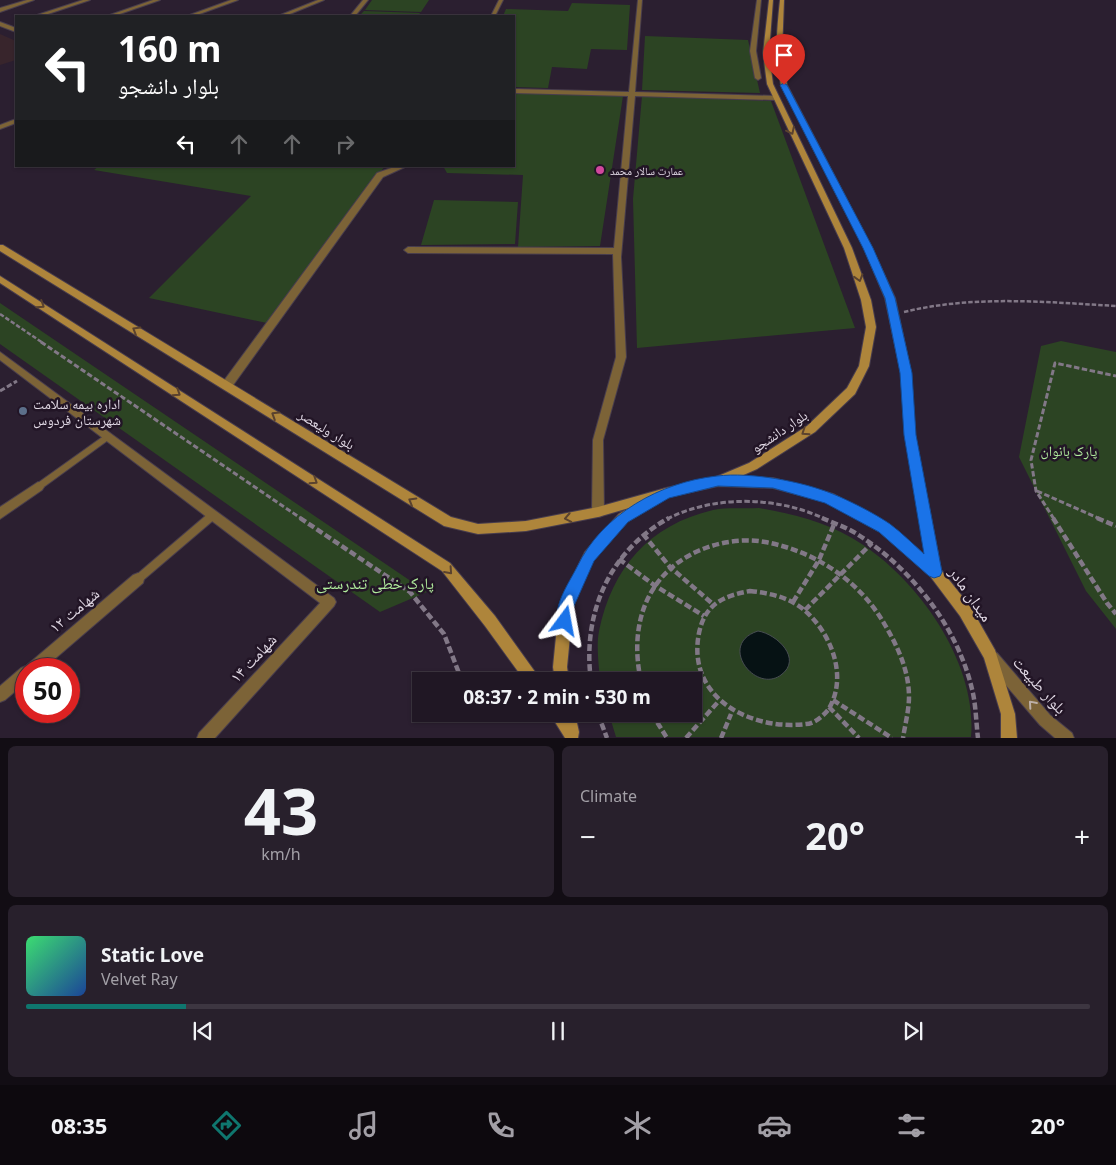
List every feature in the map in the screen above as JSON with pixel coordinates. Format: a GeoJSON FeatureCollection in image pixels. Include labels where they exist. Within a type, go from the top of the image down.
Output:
{"type":"FeatureCollection","features":[{"type":"Feature","properties":{"kind":"main road","name":"بلوار دانشجو"},"geometry":{"type":"LineString","coordinates":[[718,481],[753,466],[811,429],[851,391],[864,366],[871,327],[866,300],[848,248],[776,98],[766,70],[765,53],[771,0]]}},
{"type":"Feature","properties":{"kind":"main road"},"geometry":{"type":"LineString","coordinates":[[782,0],[778,55],[779,71],[784,85],[871,254],[890,298],[906,373],[910,435],[934,572]]}},
{"type":"Feature","properties":{"kind":"main road","name":"بلوار ولیعصر"},"geometry":{"type":"LineString","coordinates":[[0,247],[448,522],[478,529],[526,526],[598,512],[666,493]]}},
{"type":"Feature","properties":{"kind":"main road"},"geometry":{"type":"LineString","coordinates":[[0,279],[446,567],[526,672]]}},
{"type":"Feature","properties":{"kind":"main road","name":"میدان مادر"},"geometry":{"type":"LineString","coordinates":[[561,672],[566,606],[589,556],[623,518],[666,493],[718,481],[773,483],[829,498],[884,528],[934,572],[965,611],[990,656],[1008,714],[1009,738]]}},
{"type":"Feature","properties":{"kind":"main road"},"geometry":{"type":"LineString","coordinates":[[563,722],[573,736]]}},
{"type":"Feature","properties":{"kind":"main road"},"geometry":{"type":"LineString","coordinates":[[570,722],[573,736]]}},
{"type":"Feature","properties":{"kind":"street"},"geometry":{"type":"LineString","coordinates":[[0,4],[14,0]]}},
{"type":"Feature","properties":{"kind":"street"},"geometry":{"type":"LineString","coordinates":[[0,10],[32,0]]}},
{"type":"Feature","properties":{"kind":"street"},"geometry":{"type":"LineString","coordinates":[[40,15],[88,0]]}},
{"type":"Feature","properties":{"kind":"street"},"geometry":{"type":"LineString","coordinates":[[113,15],[158,0]]}},
{"type":"Feature","properties":{"kind":"street"},"geometry":{"type":"LineString","coordinates":[[193,15],[236,0]]}},
{"type":"Feature","properties":{"kind":"street"},"geometry":{"type":"LineString","coordinates":[[284,15],[322,0]]}},
{"type":"Feature","properties":{"kind":"street"},"geometry":{"type":"LineString","coordinates":[[353,15],[366,0]]}},
{"type":"Feature","properties":{"kind":"street"},"geometry":{"type":"LineString","coordinates":[[494,15],[501,0]]}},
{"type":"Feature","properties":{"kind":"street"},"geometry":{"type":"LineString","coordinates":[[598,512],[598,440],[621,357],[618,251],[640,0]]}},
{"type":"Feature","properties":{"kind":"street"},"geometry":{"type":"LineString","coordinates":[[758,78],[753,51],[759,0]]}},
{"type":"Feature","properties":{"kind":"street"},"geometry":{"type":"LineString","coordinates":[[6,26],[15,23]]}},
{"type":"Feature","properties":{"kind":"street"},"geometry":{"type":"LineString","coordinates":[[0,24],[15,30]]}},
{"type":"Feature","properties":{"kind":"street"},"geometry":{"type":"LineString","coordinates":[[515,91],[776,98]]}},
{"type":"Feature","properties":{"kind":"street"},"geometry":{"type":"LineString","coordinates":[[0,127],[15,120]]}},
{"type":"Feature","properties":{"kind":"street"},"geometry":{"type":"LineString","coordinates":[[227,385],[380,176],[402,167]]}},
{"type":"Feature","properties":{"kind":"street"},"geometry":{"type":"LineString","coordinates":[[408,250],[618,251]]}},
{"type":"Feature","properties":{"kind":"street"},"geometry":{"type":"LineString","coordinates":[[0,354],[213,515]]}},
{"type":"Feature","properties":{"kind":"street"},"geometry":{"type":"LineString","coordinates":[[0,514],[38,486]]}},
{"type":"Feature","properties":{"kind":"street","name":"شهامت ۱۴"},"geometry":{"type":"LineString","coordinates":[[204,738],[329,602],[213,515]]}},
{"type":"Feature","properties":{"kind":"street","name":"شهامت ۱۲"},"geometry":{"type":"LineString","coordinates":[[45,658],[138,579]]}},
{"type":"Feature","properties":{"kind":"street","name":"بلوار طبیعت"},"geometry":{"type":"LineString","coordinates":[[990,656],[1045,720],[1067,738]]}},
{"type":"Feature","properties":{"kind":"street"},"geometry":{"type":"LineString","coordinates":[[0,695],[15,682]]}},
{"type":"Feature","properties":{"kind":"lane"},"geometry":{"type":"LineString","coordinates":[[38,486],[108,436]]}},
{"type":"Feature","properties":{"kind":"lane"},"geometry":{"type":"LineString","coordinates":[[138,579],[213,515]]}},
{"type":"Feature","properties":{"kind":"path"},"geometry":{"type":"LineString","coordinates":[[894,315],[928,306],[958,303],[1038,300],[1116,306]]}},
{"type":"Feature","properties":{"kind":"path"},"geometry":{"type":"LineString","coordinates":[[0,314],[410,592],[444,634],[459,672]]}},
{"type":"Feature","properties":{"kind":"path"},"geometry":{"type":"LineString","coordinates":[[1116,376],[1055,363],[1031,460],[1036,491],[1107,603],[1116,614]]}},
{"type":"Feature","properties":{"kind":"path"},"geometry":{"type":"LineString","coordinates":[[0,391],[26,374]]}},
{"type":"Feature","properties":{"kind":"path"},"geometry":{"type":"LineString","coordinates":[[1036,491],[1116,526]]}},
{"type":"Feature","properties":{"kind":"path"},"geometry":{"type":"LineString","coordinates":[[591,672],[589,644],[594,612],[604,583],[619,559],[643,534],[670,516],[700,506],[732,500],[766,502],[801,509],[835,522],[872,544],[910,577],[943,617],[960,649],[972,682],[978,718],[978,738]]}},
{"type":"Feature","properties":{"kind":"path"},"geometry":{"type":"LineString","coordinates":[[793,602],[819,560],[835,522]]}},
{"type":"Feature","properties":{"kind":"path"},"geometry":{"type":"LineString","coordinates":[[643,534],[670,567],[714,605]]}},
{"type":"Feature","properties":{"kind":"path"},"geometry":{"type":"LineString","coordinates":[[639,672],[636,662],[639,620],[654,585],[670,567],[701,548],[738,540],[779,544],[819,560],[842,574],[876,608],[899,650],[909,698],[903,738]]}},
{"type":"Feature","properties":{"kind":"path"},"geometry":{"type":"LineString","coordinates":[[804,610],[872,544]]}},
{"type":"Feature","properties":{"kind":"path"},"geometry":{"type":"LineString","coordinates":[[619,559],[654,585],[704,616]]}},
{"type":"Feature","properties":{"kind":"path"},"geometry":{"type":"LineString","coordinates":[[745,722],[731,714],[718,702],[703,680],[696,658],[696,636],[704,616],[714,605],[730,595],[750,591],[772,594],[793,602],[804,610],[820,625],[830,643],[837,662],[838,682],[829,707],[815,721],[796,730],[782,731]]}},
{"type":"Feature","properties":{"kind":"path"},"geometry":{"type":"LineString","coordinates":[[833,700],[892,738]]}},
{"type":"Feature","properties":{"kind":"path"},"geometry":{"type":"LineString","coordinates":[[686,738],[718,702]]}},
{"type":"Feature","properties":{"kind":"path"},"geometry":{"type":"LineString","coordinates":[[829,707],[860,738]]}},
{"type":"Feature","properties":{"kind":"path"},"geometry":{"type":"LineString","coordinates":[[721,738],[731,714]]}},
{"type":"Feature","properties":{"kind":"path"},"geometry":{"type":"LineString","coordinates":[[601,722],[607,738]]}},
{"type":"Feature","properties":{"kind":"path"},"geometry":{"type":"LineString","coordinates":[[657,722],[667,738]]}},
{"type":"Feature","properties":{"kind":"shaded area"},"geometry":{"type":"Polygon","coordinates":[[[0,34],[15,41],[15,60],[0,65],[0,34]]]}},
{"type":"Feature","properties":{"kind":"shaded area"},"geometry":{"type":"Polygon","coordinates":[[[758,631],[773,637],[785,648],[788,655],[787,669],[781,675],[771,679],[761,678],[751,673],[744,665],[740,656],[741,646],[746,637],[758,631]]]}},
{"type":"Feature","properties":{"kind":"green space"},"geometry":{"type":"Polygon","coordinates":[[[372,0],[429,0],[421,12],[365,10],[372,0]]]}},
{"type":"Feature","properties":{"kind":"green space"},"geometry":{"type":"Polygon","coordinates":[[[572,3],[630,5],[627,50],[591,49],[587,69],[552,67],[548,88],[515,87],[515,15],[503,15],[506,9],[568,11],[572,3]]]}},
{"type":"Feature","properties":{"kind":"green space"},"geometry":{"type":"Polygon","coordinates":[[[364,11],[420,13],[419,15],[360,15],[364,11]]]}},
{"type":"Feature","properties":{"kind":"green space"},"geometry":{"type":"Polygon","coordinates":[[[645,36],[748,40],[760,93],[642,90],[645,36]]]}},
{"type":"Feature","properties":{"kind":"green space"},"geometry":{"type":"Polygon","coordinates":[[[515,93],[623,96],[600,246],[518,247],[523,175],[447,173],[444,167],[515,167],[515,93]]]}},
{"type":"Feature","properties":{"kind":"green space"},"geometry":{"type":"Polygon","coordinates":[[[642,96],[771,101],[855,328],[637,348],[633,199],[642,96]]]}},
{"type":"Feature","properties":{"kind":"green space"},"geometry":{"type":"Polygon","coordinates":[[[98,167],[384,167],[267,323],[149,298],[251,196],[94,170],[98,167]]]}},
{"type":"Feature","properties":{"kind":"green space"},"geometry":{"type":"Polygon","coordinates":[[[434,200],[518,202],[515,244],[421,245],[434,200]]]}},
{"type":"Feature","properties":{"kind":"green space","name":"پارک خطی تندرستی"},"geometry":{"type":"Polygon","coordinates":[[[0,303],[427,592],[380,612],[0,344],[0,303]]]}},
{"type":"Feature","properties":{"kind":"green space","name":"پارک بانوان"},"geometry":{"type":"Polygon","coordinates":[[[1061,341],[1116,352],[1116,629],[1086,591],[1019,457],[1041,346],[1061,341]]]}},
{"type":"Feature","properties":{"kind":"green space"},"geometry":{"type":"Polygon","coordinates":[[[759,508],[795,516],[830,527],[852,538],[876,554],[899,574],[920,597],[938,623],[953,651],[964,679],[971,708],[971,737],[616,737],[611,722],[702,722],[702,672],[599,672],[598,637],[605,608],[613,588],[637,552],[652,538],[670,526],[690,517],[713,510],[759,508]],[[750,634],[745,638],[740,649],[740,656],[779,677],[787,666],[783,645],[750,634]]]}},
{"type":"Feature","properties":{"kind":"place","name":"عمارت سالار محمد"},"geometry":{"type":"Point","coordinates":[600,170]}},
{"type":"Feature","properties":{"kind":"place","name":"اداره بیمه سلامت شهرستان فردوس"},"geometry":{"type":"Point","coordinates":[23,411]}},
{"type":"Feature","properties":{"kind":"route"},"geometry":{"type":"LineString","coordinates":[[565,621],[566,606],[589,556],[623,518],[666,493],[718,481],[773,483],[829,498],[884,528],[934,572],[910,435],[906,373],[890,298],[868,248],[784,85]]}}]}
